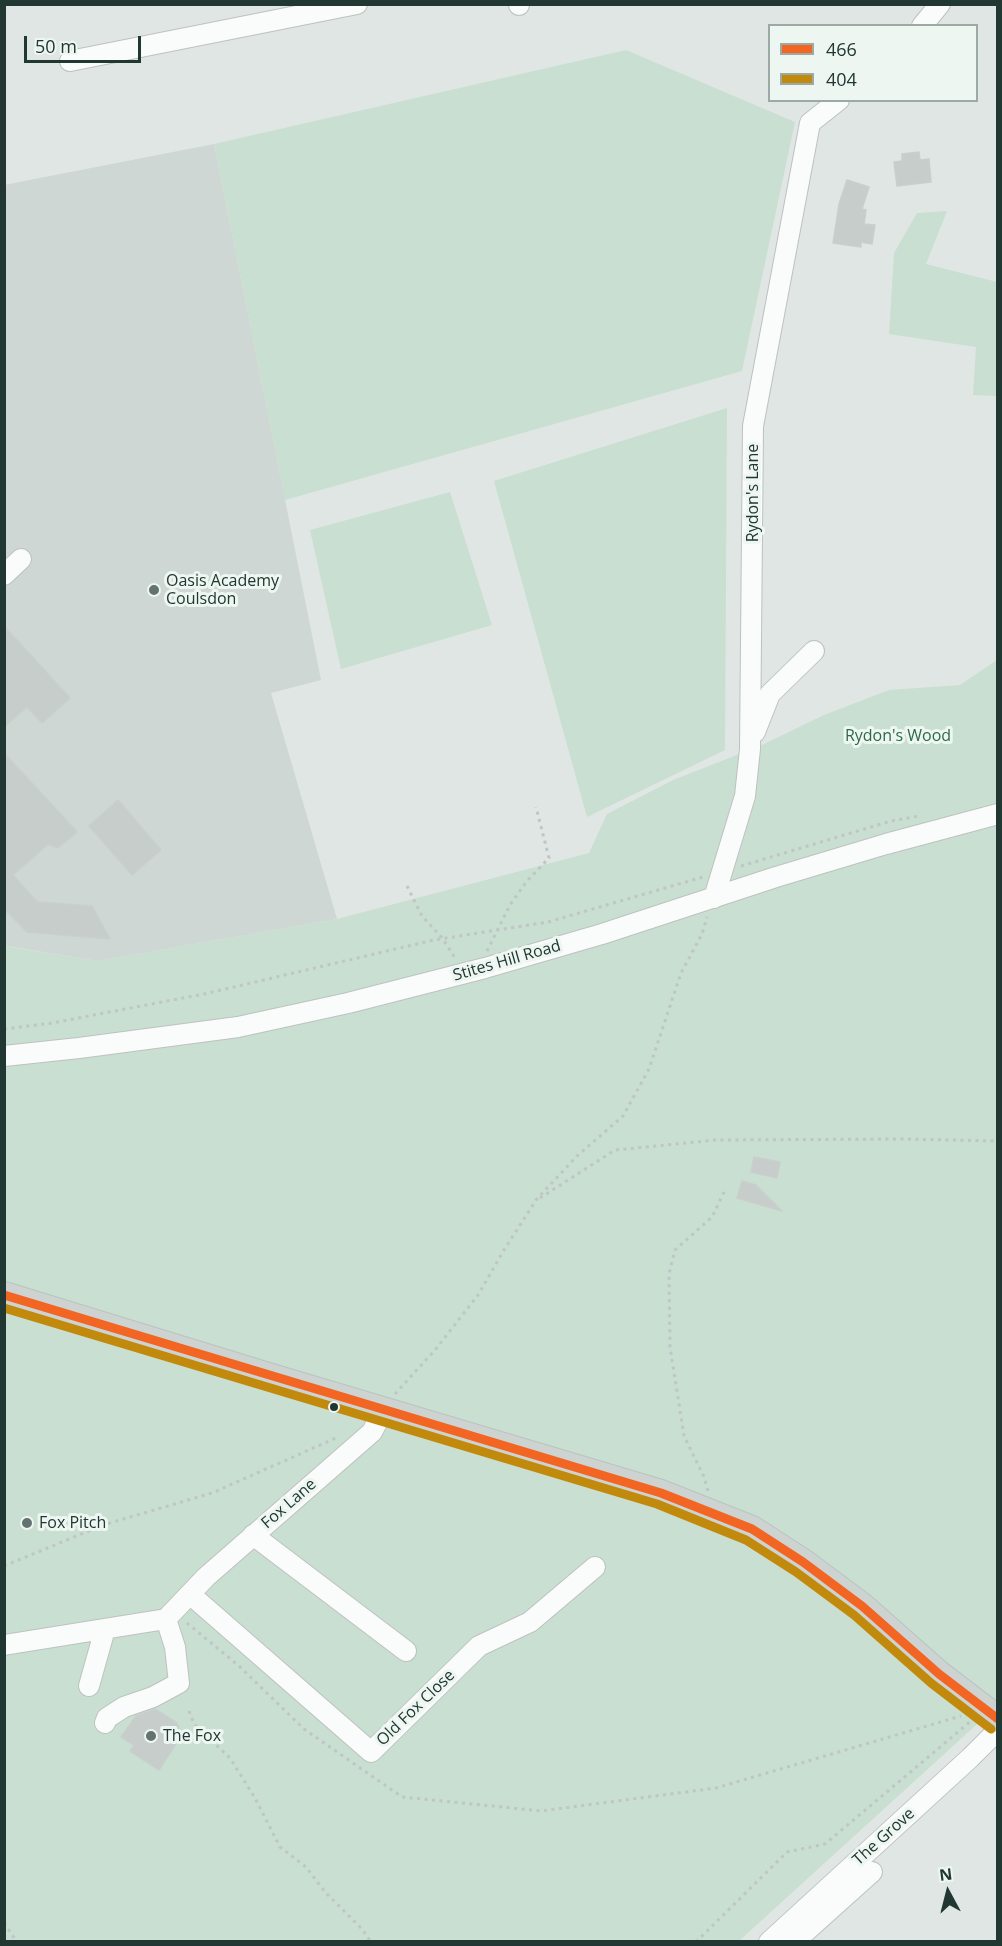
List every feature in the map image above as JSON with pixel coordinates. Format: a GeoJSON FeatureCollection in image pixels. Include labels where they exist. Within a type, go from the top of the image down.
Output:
{"type":"FeatureCollection","features":[{"type":"Feature","properties":{"kind":"main road"},"geometry":{"type":"LineString","coordinates":[[4,1295],[383,1411],[541,1456],[708,1510],[752,1529],[803,1562],[862,1606],[994,1719]]}},
{"type":"Feature","properties":{"kind":"street"},"geometry":{"type":"LineString","coordinates":[[70,62],[335,6],[357,4]]}},
{"type":"Feature","properties":{"kind":"street"},"geometry":{"type":"LineString","coordinates":[[924,24],[940,4]]}},
{"type":"Feature","properties":{"kind":"street","name":"Rydon's Lane"},"geometry":{"type":"LineString","coordinates":[[714,898],[745,796],[750,743],[753,426],[810,123],[836,102]]}},
{"type":"Feature","properties":{"kind":"street"},"geometry":{"type":"LineString","coordinates":[[4,575],[21,559]]}},
{"type":"Feature","properties":{"kind":"street"},"geometry":{"type":"LineString","coordinates":[[750,743],[770,694],[814,651]]}},
{"type":"Feature","properties":{"kind":"street","name":"Stites Hill Road"},"geometry":{"type":"LineString","coordinates":[[4,1056],[249,1025],[337,1006],[485,968],[602,934],[886,843],[998,814]]}},
{"type":"Feature","properties":{"kind":"street","name":"Fox Lane"},"geometry":{"type":"LineString","coordinates":[[166,1619],[206,1577],[372,1431],[383,1411]]}},
{"type":"Feature","properties":{"kind":"street"},"geometry":{"type":"LineString","coordinates":[[253,1535],[406,1651]]}},
{"type":"Feature","properties":{"kind":"street","name":"Old Fox Close"},"geometry":{"type":"LineString","coordinates":[[191,1595],[371,1752],[479,1646],[530,1622],[595,1567]]}},
{"type":"Feature","properties":{"kind":"street"},"geometry":{"type":"LineString","coordinates":[[4,1645],[166,1619],[175,1647],[179,1683],[153,1697],[124,1707],[107,1718],[105,1723]]}},
{"type":"Feature","properties":{"kind":"street"},"geometry":{"type":"LineString","coordinates":[[88,1686],[105,1629]]}},
{"type":"Feature","properties":{"kind":"street","name":"The Grove"},"geometry":{"type":"LineString","coordinates":[[769,1941],[970,1758],[994,1719]]}},
{"type":"Feature","properties":{"kind":"street"},"geometry":{"type":"LineString","coordinates":[[794,1941],[872,1872]]}},
{"type":"Feature","properties":{"kind":"path"},"geometry":{"type":"LineString","coordinates":[[485,968],[488,946],[510,905],[527,881],[549,858],[536,807]]}},
{"type":"Feature","properties":{"kind":"path"},"geometry":{"type":"LineString","coordinates":[[4,1029],[52,1023],[204,994],[443,939],[548,922],[722,872]]}},
{"type":"Feature","properties":{"kind":"path"},"geometry":{"type":"LineString","coordinates":[[407,886],[422,916],[443,939],[455,957],[460,974]]}},
{"type":"Feature","properties":{"kind":"path"},"geometry":{"type":"LineString","coordinates":[[383,1411],[390,1398],[435,1350],[478,1295],[536,1200],[577,1156],[623,1116],[649,1069],[681,973],[702,934],[714,898]]}},
{"type":"Feature","properties":{"kind":"path"},"geometry":{"type":"LineString","coordinates":[[536,1200],[615,1150],[716,1140],[998,1141]]}},
{"type":"Feature","properties":{"kind":"path"},"geometry":{"type":"LineString","coordinates":[[708,1510],[710,1498],[704,1477],[684,1436],[670,1347],[669,1274],[675,1250],[712,1217],[726,1190]]}},
{"type":"Feature","properties":{"kind":"path"},"geometry":{"type":"LineString","coordinates":[[4,1566],[102,1525],[212,1493],[338,1437]]}},
{"type":"Feature","properties":{"kind":"path"},"geometry":{"type":"LineString","coordinates":[[187,1623],[239,1666],[304,1729],[402,1797],[541,1811],[716,1788],[994,1719]]}},
{"type":"Feature","properties":{"kind":"path"},"geometry":{"type":"LineString","coordinates":[[189,1711],[194,1724],[230,1758],[255,1798],[280,1847],[306,1867],[325,1892],[362,1929],[370,1941]]}},
{"type":"Feature","properties":{"kind":"path"},"geometry":{"type":"LineString","coordinates":[[696,1941],[787,1852],[825,1844],[994,1719]]}},
{"type":"Feature","properties":{"kind":"path"},"geometry":{"type":"LineString","coordinates":[[4,1923],[17,1941]]}},
{"type":"Feature","properties":{"kind":"shaded area","name":"Oasis Academy Coulsdon"},"geometry":{"type":"Polygon","coordinates":[[[214,144],[321,680],[271,693],[337,919],[98,961],[6,946],[4,185],[214,144]]]}},
{"type":"Feature","properties":{"kind":"green space"},"geometry":{"type":"Polygon","coordinates":[[[626,50],[795,122],[742,371],[285,500],[214,144],[626,50]]]}},
{"type":"Feature","properties":{"kind":"green space"},"geometry":{"type":"Polygon","coordinates":[[[947,211],[926,264],[997,282],[997,396],[973,395],[976,347],[889,334],[894,253],[917,213],[947,211]]]}},
{"type":"Feature","properties":{"kind":"green space"},"geometry":{"type":"Polygon","coordinates":[[[727,408],[725,750],[587,817],[494,481],[727,408]]]}},
{"type":"Feature","properties":{"kind":"green space"},"geometry":{"type":"Polygon","coordinates":[[[450,492],[492,625],[341,669],[310,530],[450,492]]]}},
{"type":"Feature","properties":{"kind":"green space","name":"Rydon's Wood"},"geometry":{"type":"Polygon","coordinates":[[[997,660],[997,1706],[739,1941],[5,1941],[4,946],[98,961],[337,919],[589,853],[607,814],[673,780],[760,746],[824,715],[889,690],[960,685],[997,660]]]}},
{"type":"Feature","properties":{"kind":"building"},"geometry":{"type":"Polygon","coordinates":[[[919,152],[920,160],[929,159],[931,182],[897,186],[894,162],[902,161],[902,154],[919,152]]]}},
{"type":"Feature","properties":{"kind":"building"},"geometry":{"type":"Polygon","coordinates":[[[847,180],[869,187],[862,209],[866,210],[864,224],[875,225],[872,244],[861,242],[861,247],[833,243],[839,204],[847,180]]]}},
{"type":"Feature","properties":{"kind":"building"},"geometry":{"type":"Polygon","coordinates":[[[4,626],[70,698],[42,723],[27,707],[4,727],[4,626]]]}},
{"type":"Feature","properties":{"kind":"building"},"geometry":{"type":"Polygon","coordinates":[[[4,753],[77,832],[58,848],[48,844],[13,875],[37,902],[92,906],[110,939],[27,932],[4,909],[4,753]]]}},
{"type":"Feature","properties":{"kind":"building"},"geometry":{"type":"Polygon","coordinates":[[[118,800],[161,850],[132,875],[89,826],[118,800]]]}},
{"type":"Feature","properties":{"kind":"building"},"geometry":{"type":"Polygon","coordinates":[[[754,1157],[780,1162],[777,1178],[751,1172],[754,1157]]]}},
{"type":"Feature","properties":{"kind":"building"},"geometry":{"type":"Polygon","coordinates":[[[742,1181],[756,1185],[782,1211],[737,1198],[742,1181]]]}},
{"type":"Feature","properties":{"kind":"building","name":"The Fox"},"geometry":{"type":"Polygon","coordinates":[[[155,1709],[177,1723],[181,1736],[159,1770],[130,1751],[134,1745],[121,1737],[136,1716],[155,1709]]]}},
{"type":"Feature","properties":{"kind":"transit line","name":"466"},"geometry":{"type":"LineString","coordinates":[[4,1295],[661,1493],[752,1529],[803,1562],[862,1606],[939,1674],[998,1719]]}},
{"type":"Feature","properties":{"kind":"transit line","name":"404"},"geometry":{"type":"LineString","coordinates":[[4,1308],[657,1504],[746,1540],[796,1572],[854,1615],[931,1683],[991,1729]]}},
{"type":"Feature","properties":{"kind":"place","name":"Oasis Academy Coulsdon"},"geometry":{"type":"Point","coordinates":[154,590]}},
{"type":"Feature","properties":{"kind":"place","name":"Fox Pitch"},"geometry":{"type":"Point","coordinates":[27,1523]}},
{"type":"Feature","properties":{"kind":"place","name":"The Fox"},"geometry":{"type":"Point","coordinates":[151,1736]}}]}
